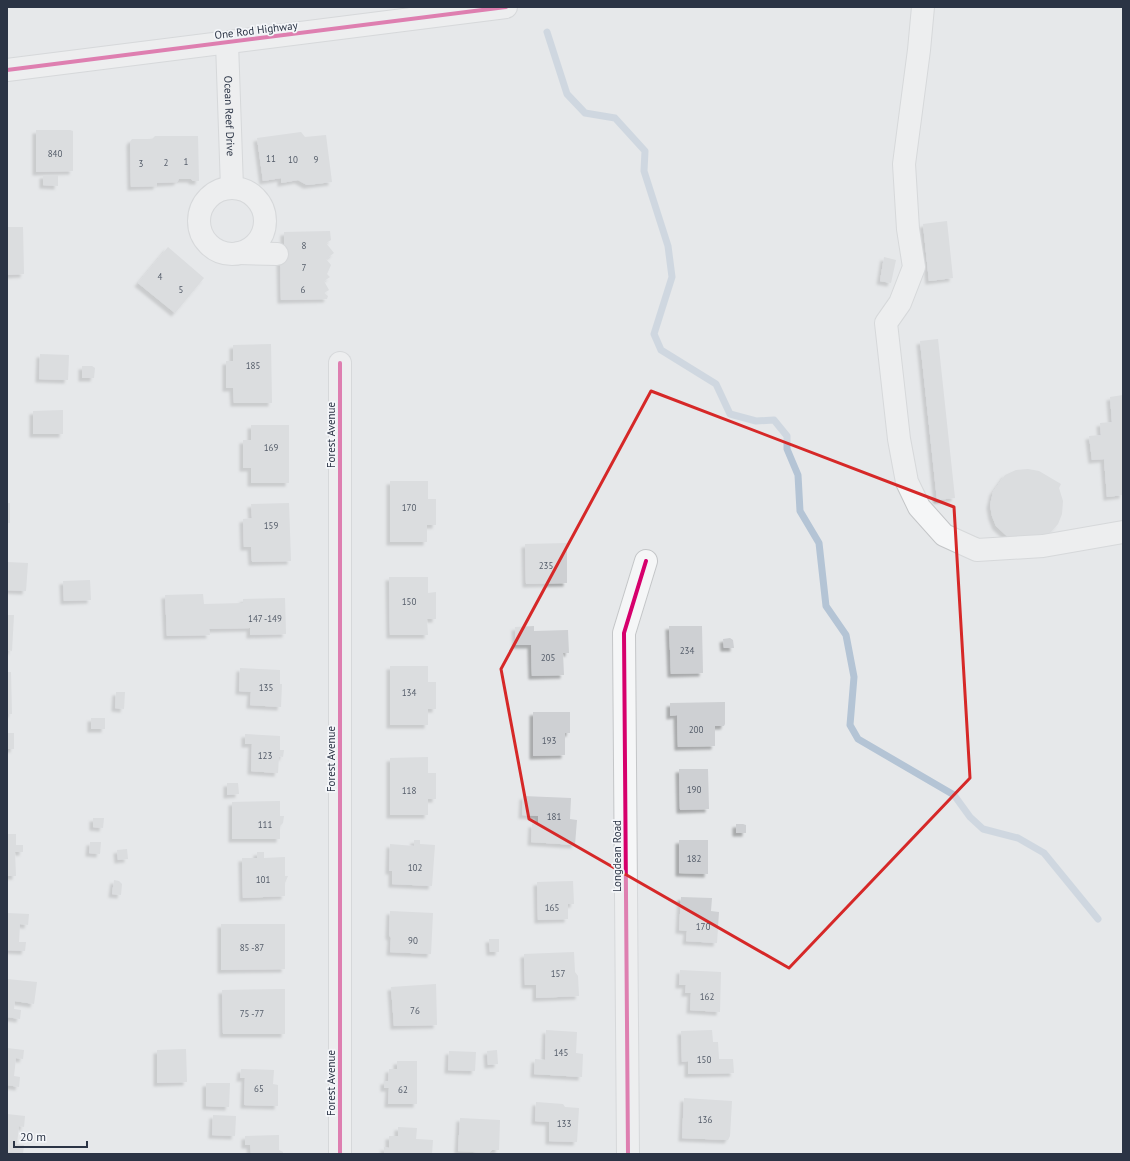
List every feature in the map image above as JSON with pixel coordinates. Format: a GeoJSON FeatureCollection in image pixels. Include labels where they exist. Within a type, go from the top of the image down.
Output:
{"type":"FeatureCollection","features":[{"type":"Feature","properties":{"kind":"street","name":"One Rod Highway"},"geometry":{"type":"LineString","coordinates":[[7,70],[506,7]]}},
{"type":"Feature","properties":{"kind":"street"},"geometry":{"type":"LineString","coordinates":[[923,7],[904,164],[908,229],[914,266],[900,303],[886,323],[899,439],[907,482],[919,507],[944,534],[977,550],[1043,546],[1123,532]]}},
{"type":"Feature","properties":{"kind":"street","name":"Ocean Reef Drive"},"geometry":{"type":"LineString","coordinates":[[227,42],[232,188]]}},
{"type":"Feature","properties":{"kind":"street"},"geometry":{"type":"LineString","coordinates":[[239,253],[248,250],[262,235],[264,215],[260,204],[252,196],[243,191],[232,188],[221,190],[212,195],[204,203],[200,213],[199,224],[201,232],[211,247],[225,254],[277,254]]}},
{"type":"Feature","properties":{"kind":"street","name":"Forest Avenue"},"geometry":{"type":"LineString","coordinates":[[340,363],[340,1154]]}},
{"type":"Feature","properties":{"kind":"street","name":"Longdean Road"},"geometry":{"type":"LineString","coordinates":[[628,1154],[624,633],[646,561]]}},
{"type":"Feature","properties":{"kind":"highlighted area"},"geometry":{"type":"Polygon","coordinates":[[[651,391],[954,507],[970,778],[789,968],[529,819],[501,669],[651,391]]]}},
{"type":"Feature","properties":{"kind":"building"},"geometry":{"type":"Polygon","coordinates":[[[36,130],[73,131],[73,171],[36,172],[36,130]]]}},
{"type":"Feature","properties":{"kind":"building"},"geometry":{"type":"Polygon","coordinates":[[[301,132],[305,137],[326,135],[332,182],[307,185],[298,180],[281,183],[281,178],[263,181],[257,138],[301,132]]]}},
{"type":"Feature","properties":{"kind":"building"},"geometry":{"type":"Polygon","coordinates":[[[155,136],[198,136],[199,181],[179,179],[177,182],[157,183],[157,186],[131,187],[130,142],[132,139],[152,139],[155,136]]]}},
{"type":"Feature","properties":{"kind":"building"},"geometry":{"type":"Polygon","coordinates":[[[43,175],[58,175],[58,186],[43,185],[43,175]]]}},
{"type":"Feature","properties":{"kind":"building"},"geometry":{"type":"Polygon","coordinates":[[[947,221],[953,278],[929,281],[923,224],[947,221]]]}},
{"type":"Feature","properties":{"kind":"building"},"geometry":{"type":"Polygon","coordinates":[[[7,227],[23,227],[24,274],[7,275],[7,227]]]}},
{"type":"Feature","properties":{"kind":"building"},"geometry":{"type":"Polygon","coordinates":[[[330,231],[331,240],[326,243],[334,253],[326,259],[331,265],[327,274],[330,277],[324,281],[329,290],[324,293],[328,296],[327,299],[281,300],[280,253],[284,250],[284,232],[330,231]]]}},
{"type":"Feature","properties":{"kind":"building"},"geometry":{"type":"Polygon","coordinates":[[[168,247],[204,278],[175,313],[138,283],[168,247]]]}},
{"type":"Feature","properties":{"kind":"building"},"geometry":{"type":"Polygon","coordinates":[[[884,257],[896,260],[891,283],[880,281],[884,257]]]}},
{"type":"Feature","properties":{"kind":"building"},"geometry":{"type":"Polygon","coordinates":[[[938,339],[955,498],[937,500],[920,341],[938,339]]]}},
{"type":"Feature","properties":{"kind":"building"},"geometry":{"type":"Polygon","coordinates":[[[271,344],[272,403],[234,403],[233,388],[226,388],[226,361],[233,361],[233,345],[271,344]]]}},
{"type":"Feature","properties":{"kind":"building"},"geometry":{"type":"Polygon","coordinates":[[[40,354],[69,355],[68,380],[39,379],[40,354]]]}},
{"type":"Feature","properties":{"kind":"building"},"geometry":{"type":"Polygon","coordinates":[[[82,366],[92,366],[95,368],[94,378],[82,378],[82,366]]]}},
{"type":"Feature","properties":{"kind":"building"},"geometry":{"type":"Polygon","coordinates":[[[1123,395],[1123,495],[1107,497],[1104,459],[1092,460],[1089,436],[1101,435],[1100,423],[1112,422],[1110,397],[1123,395]]]}},
{"type":"Feature","properties":{"kind":"building"},"geometry":{"type":"Polygon","coordinates":[[[63,410],[63,434],[33,434],[33,411],[63,410]]]}},
{"type":"Feature","properties":{"kind":"building"},"geometry":{"type":"Polygon","coordinates":[[[251,425],[289,425],[289,483],[251,483],[251,468],[243,468],[243,440],[251,440],[251,425]]]}},
{"type":"Feature","properties":{"kind":"building"},"geometry":{"type":"Polygon","coordinates":[[[1028,469],[1039,471],[1061,484],[1059,488],[1063,501],[1062,514],[1058,524],[1049,534],[1037,540],[1008,537],[996,526],[990,505],[993,492],[1005,475],[1016,470],[1028,469]]]}},
{"type":"Feature","properties":{"kind":"building"},"geometry":{"type":"Polygon","coordinates":[[[390,481],[428,481],[428,499],[436,499],[436,525],[427,525],[427,542],[390,542],[390,481]]]}},
{"type":"Feature","properties":{"kind":"building"},"geometry":{"type":"Polygon","coordinates":[[[7,503],[10,503],[10,523],[7,523],[7,503]]]}},
{"type":"Feature","properties":{"kind":"building"},"geometry":{"type":"Polygon","coordinates":[[[289,503],[291,561],[252,562],[251,547],[244,547],[243,519],[252,518],[251,504],[289,503]]]}},
{"type":"Feature","properties":{"kind":"building"},"geometry":{"type":"Polygon","coordinates":[[[567,543],[567,583],[526,584],[525,544],[567,543]]]}},
{"type":"Feature","properties":{"kind":"building"},"geometry":{"type":"Polygon","coordinates":[[[7,562],[28,563],[26,591],[7,590],[7,562]]]}},
{"type":"Feature","properties":{"kind":"building"},"geometry":{"type":"Polygon","coordinates":[[[389,577],[428,577],[428,593],[436,592],[436,619],[427,619],[428,635],[390,635],[389,577]]]}},
{"type":"Feature","properties":{"kind":"building"},"geometry":{"type":"Polygon","coordinates":[[[90,580],[91,600],[64,601],[63,581],[90,580]]]}},
{"type":"Feature","properties":{"kind":"building"},"geometry":{"type":"Polygon","coordinates":[[[203,594],[204,604],[243,603],[243,599],[285,598],[286,634],[250,635],[250,628],[209,629],[210,635],[167,636],[165,595],[203,594]]]}},
{"type":"Feature","properties":{"kind":"building"},"geometry":{"type":"Polygon","coordinates":[[[7,615],[14,615],[12,651],[7,650],[7,615]]]}},
{"type":"Feature","properties":{"kind":"building"},"geometry":{"type":"Polygon","coordinates":[[[534,626],[534,631],[568,630],[569,653],[563,653],[564,675],[532,676],[531,645],[516,645],[515,627],[534,626]]]}},
{"type":"Feature","properties":{"kind":"building"},"geometry":{"type":"Polygon","coordinates":[[[669,626],[702,626],[703,673],[671,674],[669,626]]]}},
{"type":"Feature","properties":{"kind":"building"},"geometry":{"type":"Polygon","coordinates":[[[730,638],[733,640],[734,648],[724,648],[723,639],[730,638]]]}},
{"type":"Feature","properties":{"kind":"building"},"geometry":{"type":"Polygon","coordinates":[[[390,666],[428,666],[428,682],[436,682],[436,709],[428,709],[428,725],[390,725],[390,666]]]}},
{"type":"Feature","properties":{"kind":"building"},"geometry":{"type":"Polygon","coordinates":[[[240,668],[280,670],[280,684],[282,684],[281,707],[250,705],[251,692],[239,691],[240,668]]]}},
{"type":"Feature","properties":{"kind":"building"},"geometry":{"type":"Polygon","coordinates":[[[7,672],[11,672],[12,714],[7,714],[7,672]]]}},
{"type":"Feature","properties":{"kind":"building"},"geometry":{"type":"Polygon","coordinates":[[[116,692],[125,692],[124,709],[115,708],[116,692]]]}},
{"type":"Feature","properties":{"kind":"building"},"geometry":{"type":"Polygon","coordinates":[[[725,702],[725,724],[724,726],[715,726],[715,746],[678,747],[677,715],[670,716],[670,703],[725,702]]]}},
{"type":"Feature","properties":{"kind":"building"},"geometry":{"type":"Polygon","coordinates":[[[533,712],[570,712],[570,733],[565,733],[565,755],[533,756],[533,712]]]}},
{"type":"Feature","properties":{"kind":"building"},"geometry":{"type":"Polygon","coordinates":[[[91,718],[105,718],[105,729],[91,729],[91,718]]]}},
{"type":"Feature","properties":{"kind":"building"},"geometry":{"type":"Polygon","coordinates":[[[7,733],[14,733],[14,749],[7,749],[7,733]]]}},
{"type":"Feature","properties":{"kind":"building"},"geometry":{"type":"Polygon","coordinates":[[[245,734],[280,736],[280,750],[284,750],[283,757],[279,756],[278,773],[251,771],[252,744],[245,744],[245,734]]]}},
{"type":"Feature","properties":{"kind":"building"},"geometry":{"type":"Polygon","coordinates":[[[428,757],[428,773],[436,773],[436,799],[428,799],[428,815],[390,815],[390,758],[428,757]]]}},
{"type":"Feature","properties":{"kind":"building"},"geometry":{"type":"Polygon","coordinates":[[[679,769],[708,769],[709,809],[680,810],[679,769]]]}},
{"type":"Feature","properties":{"kind":"building"},"geometry":{"type":"Polygon","coordinates":[[[227,783],[238,783],[239,794],[227,795],[227,783]]]}},
{"type":"Feature","properties":{"kind":"building"},"geometry":{"type":"Polygon","coordinates":[[[523,796],[571,798],[570,819],[577,820],[575,845],[531,842],[532,824],[538,824],[538,816],[522,815],[523,796]]]}},
{"type":"Feature","properties":{"kind":"building"},"geometry":{"type":"Polygon","coordinates":[[[280,801],[280,816],[284,816],[283,823],[280,826],[280,839],[232,839],[232,802],[280,801]]]}},
{"type":"Feature","properties":{"kind":"building"},"geometry":{"type":"Polygon","coordinates":[[[93,818],[104,818],[103,828],[93,827],[93,818]]]}},
{"type":"Feature","properties":{"kind":"building"},"geometry":{"type":"Polygon","coordinates":[[[736,824],[746,825],[746,833],[736,833],[736,824]]]}},
{"type":"Feature","properties":{"kind":"building"},"geometry":{"type":"Polygon","coordinates":[[[7,834],[16,834],[16,845],[23,845],[23,852],[15,852],[16,876],[7,876],[7,834]]]}},
{"type":"Feature","properties":{"kind":"building"},"geometry":{"type":"Polygon","coordinates":[[[414,840],[420,840],[420,844],[435,845],[432,886],[392,884],[392,871],[389,871],[390,844],[414,846],[414,840]]]}},
{"type":"Feature","properties":{"kind":"building"},"geometry":{"type":"Polygon","coordinates":[[[679,840],[708,840],[708,874],[679,873],[679,840]]]}},
{"type":"Feature","properties":{"kind":"building"},"geometry":{"type":"Polygon","coordinates":[[[90,842],[101,842],[100,854],[89,853],[90,842]]]}},
{"type":"Feature","properties":{"kind":"building"},"geometry":{"type":"Polygon","coordinates":[[[127,849],[128,859],[118,860],[117,850],[127,849]]]}},
{"type":"Feature","properties":{"kind":"building"},"geometry":{"type":"Polygon","coordinates":[[[257,852],[264,852],[264,858],[285,857],[285,876],[288,876],[285,883],[285,896],[243,898],[242,858],[257,858],[257,852]]]}},
{"type":"Feature","properties":{"kind":"building"},"geometry":{"type":"Polygon","coordinates":[[[114,880],[119,881],[122,884],[121,895],[112,894],[114,880]]]}},
{"type":"Feature","properties":{"kind":"building"},"geometry":{"type":"Polygon","coordinates":[[[573,881],[574,904],[568,904],[568,919],[538,920],[537,882],[573,881]]]}},
{"type":"Feature","properties":{"kind":"building"},"geometry":{"type":"Polygon","coordinates":[[[681,897],[712,898],[711,911],[719,912],[717,943],[686,941],[687,931],[679,930],[681,897]]]}},
{"type":"Feature","properties":{"kind":"building"},"geometry":{"type":"Polygon","coordinates":[[[390,911],[433,913],[431,954],[390,952],[390,911]]]}},
{"type":"Feature","properties":{"kind":"building"},"geometry":{"type":"Polygon","coordinates":[[[7,913],[29,914],[28,925],[20,924],[19,942],[26,942],[25,951],[7,950],[7,913]]]}},
{"type":"Feature","properties":{"kind":"building"},"geometry":{"type":"Polygon","coordinates":[[[221,924],[285,924],[285,969],[221,970],[221,924]]]}},
{"type":"Feature","properties":{"kind":"building"},"geometry":{"type":"Polygon","coordinates":[[[489,939],[499,939],[499,952],[490,952],[489,939]]]}},
{"type":"Feature","properties":{"kind":"building"},"geometry":{"type":"Polygon","coordinates":[[[574,952],[575,972],[578,976],[579,996],[536,998],[536,985],[525,985],[524,954],[574,952]]]}},
{"type":"Feature","properties":{"kind":"building"},"geometry":{"type":"Polygon","coordinates":[[[680,970],[721,972],[720,1012],[690,1010],[691,993],[685,993],[686,985],[679,985],[680,970]]]}},
{"type":"Feature","properties":{"kind":"building"},"geometry":{"type":"Polygon","coordinates":[[[7,979],[37,982],[34,1004],[15,1001],[14,1009],[21,1010],[20,1019],[7,1017],[7,979]]]}},
{"type":"Feature","properties":{"kind":"building"},"geometry":{"type":"Polygon","coordinates":[[[436,984],[437,1025],[394,1026],[391,987],[436,984]]]}},
{"type":"Feature","properties":{"kind":"building"},"geometry":{"type":"Polygon","coordinates":[[[285,989],[285,1034],[223,1034],[222,990],[285,989]]]}},
{"type":"Feature","properties":{"kind":"building"},"geometry":{"type":"Polygon","coordinates":[[[546,1030],[577,1032],[576,1053],[583,1054],[582,1077],[534,1074],[535,1059],[545,1060],[546,1030]]]}},
{"type":"Feature","properties":{"kind":"building"},"geometry":{"type":"Polygon","coordinates":[[[712,1030],[713,1042],[718,1042],[719,1059],[733,1059],[734,1073],[688,1074],[688,1061],[682,1062],[681,1031],[712,1030]]]}},
{"type":"Feature","properties":{"kind":"building"},"geometry":{"type":"Polygon","coordinates":[[[7,1048],[24,1050],[23,1059],[16,1058],[14,1076],[20,1077],[19,1087],[7,1085],[7,1048]]]}},
{"type":"Feature","properties":{"kind":"building"},"geometry":{"type":"Polygon","coordinates":[[[186,1049],[187,1082],[157,1083],[157,1050],[186,1049]]]}},
{"type":"Feature","properties":{"kind":"building"},"geometry":{"type":"Polygon","coordinates":[[[497,1050],[498,1064],[488,1065],[487,1051],[497,1050]]]}},
{"type":"Feature","properties":{"kind":"building"},"geometry":{"type":"Polygon","coordinates":[[[449,1051],[476,1052],[475,1071],[448,1070],[449,1051]]]}},
{"type":"Feature","properties":{"kind":"building"},"geometry":{"type":"Polygon","coordinates":[[[397,1061],[417,1061],[417,1104],[388,1104],[389,1088],[384,1088],[384,1081],[388,1081],[389,1069],[397,1069],[397,1061]]]}},
{"type":"Feature","properties":{"kind":"building"},"geometry":{"type":"Polygon","coordinates":[[[241,1069],[274,1070],[273,1084],[278,1085],[278,1106],[244,1105],[245,1078],[240,1078],[241,1069]]]}},
{"type":"Feature","properties":{"kind":"building"},"geometry":{"type":"Polygon","coordinates":[[[206,1083],[230,1083],[229,1107],[206,1106],[206,1083]]]}},
{"type":"Feature","properties":{"kind":"building"},"geometry":{"type":"Polygon","coordinates":[[[684,1098],[732,1101],[730,1136],[728,1140],[682,1138],[684,1098]]]}},
{"type":"Feature","properties":{"kind":"building"},"geometry":{"type":"Polygon","coordinates":[[[536,1102],[563,1104],[565,1107],[579,1108],[577,1142],[549,1141],[549,1122],[535,1121],[536,1102]]]}},
{"type":"Feature","properties":{"kind":"building"},"geometry":{"type":"Polygon","coordinates":[[[7,1114],[25,1116],[24,1127],[19,1126],[17,1144],[24,1145],[23,1154],[7,1152],[7,1114]]]}},
{"type":"Feature","properties":{"kind":"building"},"geometry":{"type":"Polygon","coordinates":[[[213,1115],[236,1116],[235,1136],[212,1135],[213,1115]]]}},
{"type":"Feature","properties":{"kind":"building"},"geometry":{"type":"Polygon","coordinates":[[[460,1118],[500,1120],[499,1150],[492,1150],[489,1153],[458,1151],[460,1118]]]}},
{"type":"Feature","properties":{"kind":"building"},"geometry":{"type":"Polygon","coordinates":[[[398,1127],[417,1128],[416,1139],[433,1140],[432,1154],[384,1154],[384,1147],[389,1148],[389,1136],[398,1136],[398,1127]]]}},
{"type":"Feature","properties":{"kind":"building"},"geometry":{"type":"Polygon","coordinates":[[[279,1135],[279,1150],[283,1152],[283,1154],[251,1154],[250,1145],[245,1145],[245,1136],[279,1135]]]}},
{"type":"Feature","properties":{"kind":"waterway"},"geometry":{"type":"LineString","coordinates":[[547,32],[567,94],[585,113],[615,118],[645,151],[644,171],[668,246],[672,277],[654,334],[661,350],[716,384],[730,414],[756,421],[774,420],[787,436],[787,449],[798,475],[800,511],[819,543],[826,606],[846,635],[854,677],[850,725],[858,739],[954,795],[970,817],[983,829],[1018,838],[1044,853],[1098,919]]}},
{"type":"Feature","properties":{"kind":"cycle path"},"geometry":{"type":"LineString","coordinates":[[7,70],[506,7]]}},
{"type":"Feature","properties":{"kind":"cycle path"},"geometry":{"type":"LineString","coordinates":[[340,363],[340,1154]]}},
{"type":"Feature","properties":{"kind":"cycle path"},"geometry":{"type":"LineString","coordinates":[[628,1154],[624,633],[646,561]]}}]}
